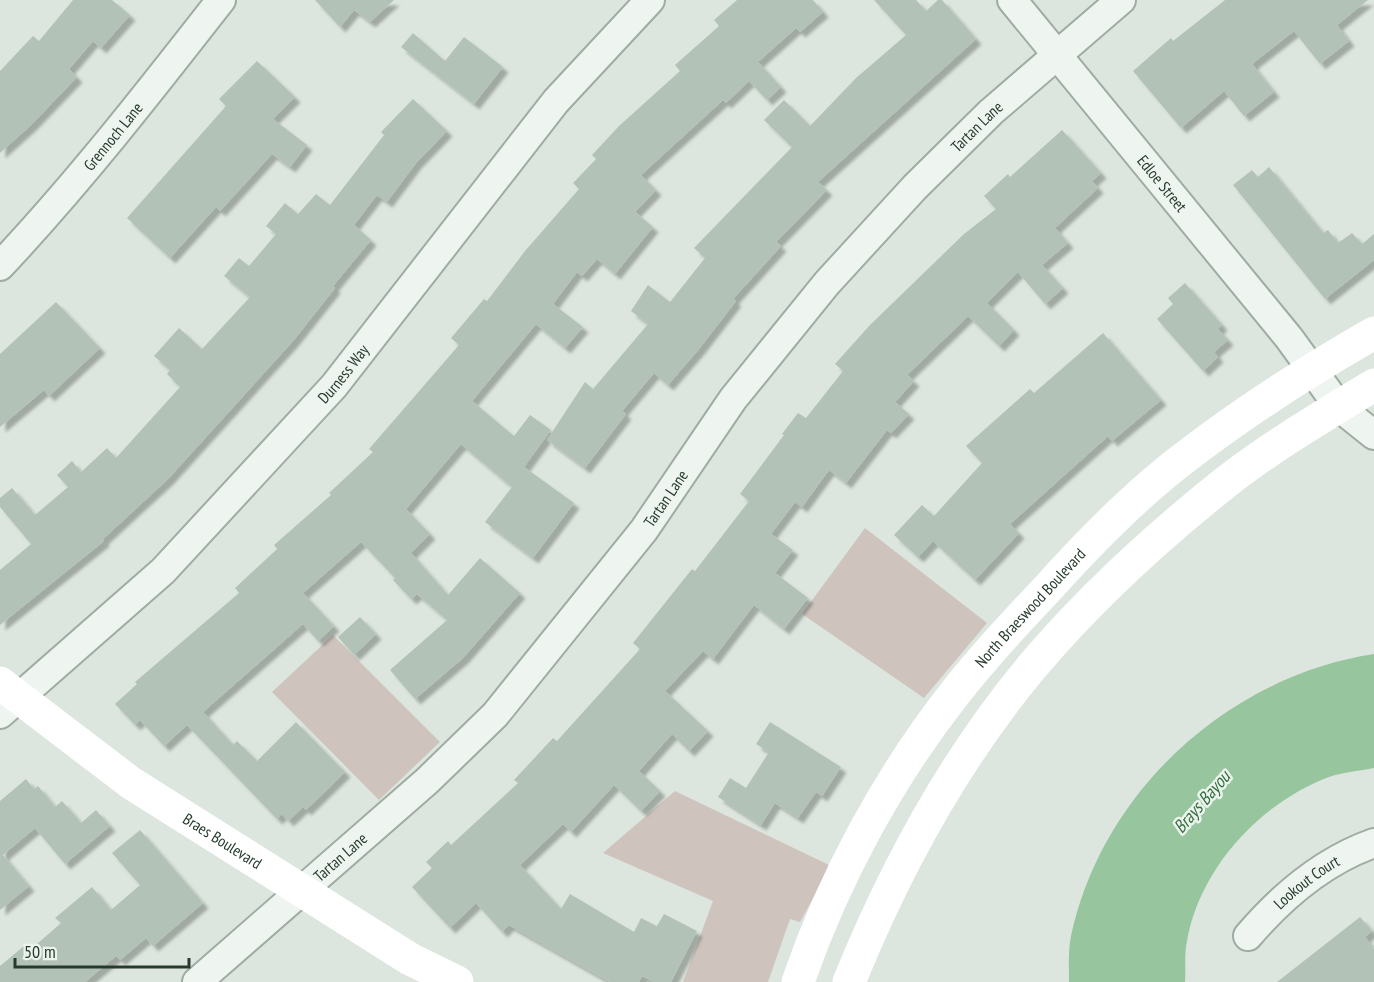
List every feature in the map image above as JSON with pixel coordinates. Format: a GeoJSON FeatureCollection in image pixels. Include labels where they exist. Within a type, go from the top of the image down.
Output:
{"type":"FeatureCollection","features":[{"type":"Feature","properties":{"kind":"main road","name":"North Braeswood Boulevard"},"geometry":{"type":"LineString","coordinates":[[798,982],[815,933],[856,848],[904,766],[954,694],[1002,637],[1105,526],[1191,452],[1312,368],[1374,333]]}},
{"type":"Feature","properties":{"kind":"main road"},"geometry":{"type":"LineString","coordinates":[[849,982],[874,920],[919,832],[978,740],[1034,665],[1150,547],[1228,481],[1374,385]]}},
{"type":"Feature","properties":{"kind":"main road"},"geometry":{"type":"LineString","coordinates":[[1002,637],[1034,665]]}},
{"type":"Feature","properties":{"kind":"main road","name":"Braes Boulevard"},"geometry":{"type":"LineString","coordinates":[[6,698],[130,783],[302,892],[410,959],[456,982]]}},
{"type":"Feature","properties":{"kind":"street","name":"Grennoch Lane"},"geometry":{"type":"LineString","coordinates":[[0,266],[124,125],[221,0]]}},
{"type":"Feature","properties":{"kind":"street","name":"Durness Way"},"geometry":{"type":"LineString","coordinates":[[6,698],[164,571],[334,386],[556,101],[650,0]]}},
{"type":"Feature","properties":{"kind":"street","name":"Edloe Street"},"geometry":{"type":"LineString","coordinates":[[1012,0],[1312,368],[1339,407],[1374,435]]}},
{"type":"Feature","properties":{"kind":"street","name":"Tartan Lane"},"geometry":{"type":"LineString","coordinates":[[197,982],[302,892],[495,715],[644,531],[733,399],[827,283],[915,186],[991,112],[1120,0]]}},
{"type":"Feature","properties":{"kind":"street","name":"Lookout Court"},"geometry":{"type":"LineString","coordinates":[[1248,936],[1275,906],[1327,864],[1374,843]]}},
{"type":"Feature","properties":{"kind":"shaded area"},"geometry":{"type":"Polygon","coordinates":[[[865,528],[987,623],[924,698],[802,614],[865,528]]]}},
{"type":"Feature","properties":{"kind":"shaded area"},"geometry":{"type":"Polygon","coordinates":[[[333,635],[440,742],[379,800],[272,692],[333,635]]]}},
{"type":"Feature","properties":{"kind":"shaded area"},"geometry":{"type":"Polygon","coordinates":[[[675,791],[831,866],[800,922],[790,919],[768,982],[683,982],[713,901],[603,853],[675,791]]]}},
{"type":"Feature","properties":{"kind":"water","name":"Brays Bayou"},"geometry":{"type":"Polygon","coordinates":[[[1374,654],[1374,768],[1334,775],[1304,789],[1280,803],[1237,841],[1219,864],[1194,914],[1186,946],[1185,982],[1069,982],[1071,936],[1087,883],[1111,834],[1142,789],[1180,749],[1223,715],[1270,687],[1321,666],[1374,654]]]}},
{"type":"Feature","properties":{"kind":"building"},"geometry":{"type":"Polygon","coordinates":[[[73,0],[112,0],[130,15],[101,48],[93,41],[69,69],[77,77],[31,125],[0,153],[0,71],[33,36],[39,41],[73,0]]]}},
{"type":"Feature","properties":{"kind":"building"},"geometry":{"type":"Polygon","coordinates":[[[315,0],[394,0],[370,22],[354,10],[340,27],[315,0]]]}},
{"type":"Feature","properties":{"kind":"building"},"geometry":{"type":"Polygon","coordinates":[[[737,0],[813,0],[823,12],[800,32],[796,28],[758,62],[781,87],[767,100],[749,81],[726,103],[723,100],[641,175],[656,190],[635,212],[653,227],[615,274],[597,259],[582,276],[577,272],[553,304],[583,327],[565,348],[536,324],[472,401],[514,436],[530,415],[551,430],[524,467],[574,503],[533,558],[485,522],[512,487],[461,444],[406,509],[430,534],[411,553],[448,595],[480,558],[520,593],[463,658],[415,699],[390,670],[447,620],[417,594],[411,599],[393,580],[395,578],[361,542],[303,593],[334,626],[318,641],[303,624],[203,712],[233,745],[237,741],[257,761],[296,722],[345,772],[306,810],[303,807],[288,821],[282,814],[277,819],[187,725],[164,746],[140,720],[135,725],[115,704],[137,684],[135,682],[239,593],[235,588],[277,549],[274,545],[331,495],[329,493],[373,452],[369,449],[459,345],[451,338],[484,299],[487,301],[525,251],[579,189],[573,183],[596,159],[592,155],[619,126],[680,71],[675,65],[719,26],[714,20],[737,0]]]}},
{"type":"Feature","properties":{"kind":"building"},"geometry":{"type":"Polygon","coordinates":[[[874,0],[916,0],[926,11],[938,0],[942,0],[976,39],[818,182],[827,190],[776,242],[781,246],[733,299],[736,301],[699,349],[668,385],[654,373],[622,411],[626,414],[585,468],[547,440],[585,382],[593,389],[648,324],[631,311],[648,285],[670,302],[705,258],[694,248],[792,147],[764,120],[784,100],[810,126],[856,78],[906,35],[874,0]]]}},
{"type":"Feature","properties":{"kind":"building"},"geometry":{"type":"Polygon","coordinates":[[[1225,0],[1368,0],[1337,25],[1349,41],[1320,64],[1294,31],[1252,64],[1274,92],[1244,116],[1224,91],[1181,128],[1133,71],[1171,38],[1173,41],[1225,0]]]}},
{"type":"Feature","properties":{"kind":"building"},"geometry":{"type":"Polygon","coordinates":[[[413,33],[445,61],[464,37],[503,67],[474,104],[401,47],[413,33]]]}},
{"type":"Feature","properties":{"kind":"building"},"geometry":{"type":"Polygon","coordinates":[[[257,61],[295,97],[273,119],[307,145],[290,167],[272,154],[220,211],[216,207],[170,258],[127,218],[226,106],[219,99],[257,61]]]}},
{"type":"Feature","properties":{"kind":"building"},"geometry":{"type":"Polygon","coordinates":[[[413,99],[447,131],[416,163],[387,202],[377,195],[354,225],[371,240],[333,286],[335,288],[293,341],[168,479],[103,539],[104,541],[0,625],[0,570],[31,544],[0,507],[0,498],[12,488],[35,515],[68,487],[57,475],[72,461],[81,472],[107,448],[116,458],[180,387],[167,374],[170,370],[154,356],[179,328],[202,349],[250,297],[224,276],[239,258],[249,266],[276,234],[266,226],[285,203],[298,214],[316,194],[330,205],[384,135],[381,132],[413,99]]]}},
{"type":"Feature","properties":{"kind":"building"},"geometry":{"type":"Polygon","coordinates":[[[1062,130],[1101,173],[1092,181],[1098,188],[1055,228],[1068,243],[1042,265],[1063,288],[1045,304],[1018,272],[987,303],[1014,330],[999,346],[968,316],[907,375],[914,381],[895,402],[909,414],[891,433],[887,430],[846,483],[829,470],[802,507],[795,502],[771,534],[793,550],[775,573],[808,598],[784,629],[754,605],[713,659],[703,651],[665,691],[708,731],[689,751],[672,734],[639,771],[660,791],[641,811],[614,785],[571,832],[563,824],[520,865],[561,909],[570,894],[634,932],[641,918],[657,926],[664,914],[697,931],[671,982],[654,982],[642,976],[639,982],[610,982],[509,925],[502,932],[476,903],[450,928],[412,887],[432,868],[426,862],[448,841],[451,845],[518,783],[514,780],[553,738],[557,741],[640,649],[633,643],[692,569],[695,571],[749,501],[740,494],[784,435],[782,434],[798,413],[806,418],[843,371],[835,364],[870,325],[964,234],[996,209],[984,196],[1008,174],[1010,177],[1062,130]]]}},
{"type":"Feature","properties":{"kind":"building"},"geometry":{"type":"Polygon","coordinates":[[[1269,167],[1323,233],[1328,230],[1338,243],[1352,233],[1362,244],[1374,234],[1374,260],[1325,299],[1233,185],[1252,170],[1258,177],[1269,167]]]}},
{"type":"Feature","properties":{"kind":"building"},"geometry":{"type":"Polygon","coordinates":[[[1185,283],[1222,325],[1218,329],[1228,340],[1214,352],[1218,357],[1203,371],[1157,319],[1173,304],[1168,298],[1185,283]]]}},
{"type":"Feature","properties":{"kind":"building"},"geometry":{"type":"Polygon","coordinates":[[[56,302],[100,348],[49,396],[44,390],[0,427],[0,354],[56,302]]]}},
{"type":"Feature","properties":{"kind":"building"},"geometry":{"type":"Polygon","coordinates":[[[1103,333],[1161,400],[1112,441],[1108,436],[1010,524],[1019,533],[975,580],[933,541],[918,557],[894,535],[922,505],[934,516],[982,463],[966,446],[1030,389],[1034,393],[1103,333]]]}},
{"type":"Feature","properties":{"kind":"building"},"geometry":{"type":"Polygon","coordinates":[[[360,617],[376,634],[354,655],[338,637],[360,617]]]}},
{"type":"Feature","properties":{"kind":"building"},"geometry":{"type":"Polygon","coordinates":[[[770,722],[841,767],[822,796],[816,792],[798,818],[775,803],[761,825],[718,797],[730,778],[746,788],[769,752],[756,744],[770,722]]]}},
{"type":"Feature","properties":{"kind":"building"},"geometry":{"type":"Polygon","coordinates":[[[26,779],[34,789],[38,786],[55,807],[62,801],[81,823],[96,810],[110,826],[65,864],[35,828],[3,855],[29,886],[0,910],[0,801],[26,779]]]}},
{"type":"Feature","properties":{"kind":"building"},"geometry":{"type":"Polygon","coordinates":[[[140,830],[203,903],[153,946],[146,938],[120,960],[116,956],[85,982],[0,982],[0,966],[24,946],[29,951],[61,923],[55,918],[92,887],[111,910],[140,885],[112,853],[140,830]]]}},
{"type":"Feature","properties":{"kind":"building"},"geometry":{"type":"Polygon","coordinates":[[[1360,917],[1372,931],[1365,937],[1374,949],[1374,982],[1277,982],[1360,917]]]}}]}
